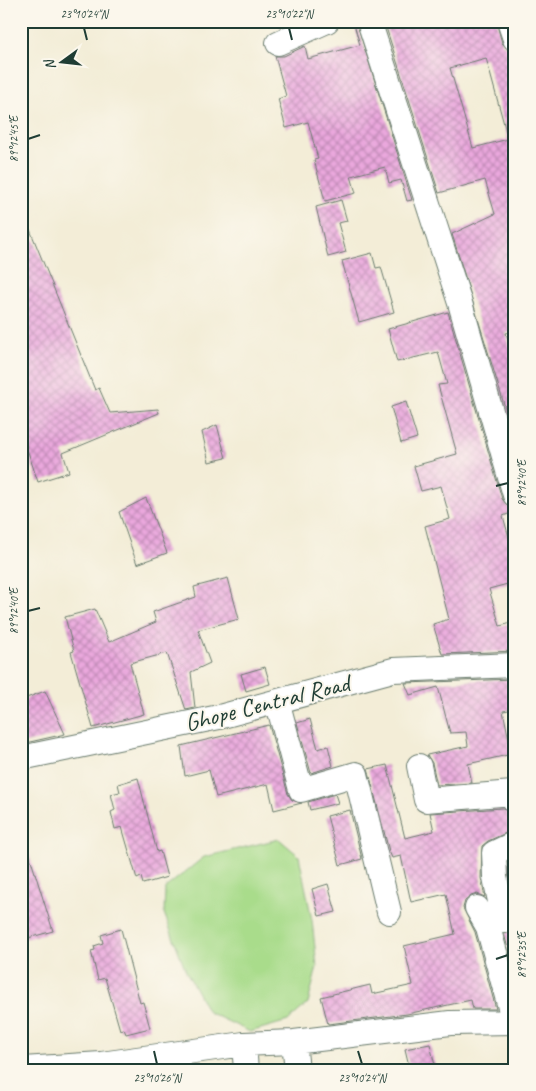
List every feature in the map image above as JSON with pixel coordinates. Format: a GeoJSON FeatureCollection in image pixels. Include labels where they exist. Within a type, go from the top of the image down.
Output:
{"type":"FeatureCollection","features":[{"type":"Feature","properties":{"kind":"street"},"geometry":{"type":"LineString","coordinates":[[278,43],[327,21]]}},
{"type":"Feature","properties":{"kind":"street"},"geometry":{"type":"LineString","coordinates":[[369,21],[460,302],[515,495]]}},
{"type":"Feature","properties":{"kind":"street"},"geometry":{"type":"LineString","coordinates":[[509,21],[515,39]]}},
{"type":"Feature","properties":{"kind":"street","name":"Ghope Central Road"},"geometry":{"type":"LineString","coordinates":[[21,758],[218,717],[393,670],[515,665]]}},
{"type":"Feature","properties":{"kind":"street"},"geometry":{"type":"LineString","coordinates":[[279,708],[301,790],[356,774],[388,912]]}},
{"type":"Feature","properties":{"kind":"street"},"geometry":{"type":"LineString","coordinates":[[419,766],[426,800],[513,793],[515,801]]}},
{"type":"Feature","properties":{"kind":"street"},"geometry":{"type":"LineString","coordinates":[[22,1068],[101,1067],[244,1044],[294,1042],[450,1023],[515,1022],[496,918],[494,854],[515,843]]}},
{"type":"Feature","properties":{"kind":"street"},"geometry":{"type":"LineString","coordinates":[[294,1042],[297,1070]]}},
{"type":"Feature","properties":{"kind":"street"},"geometry":{"type":"LineString","coordinates":[[244,1044],[246,1070]]}},
{"type":"Feature","properties":{"kind":"green space"},"geometry":{"type":"Polygon","coordinates":[[[279,839],[299,856],[312,920],[317,967],[308,1003],[288,1021],[250,1032],[208,1012],[186,971],[164,913],[165,888],[204,857],[279,839]]]}},
{"type":"Feature","properties":{"kind":"building"},"geometry":{"type":"Polygon","coordinates":[[[353,21],[356,21],[412,200],[407,201],[401,180],[389,183],[385,167],[351,176],[356,193],[325,201],[314,160],[318,159],[308,122],[286,128],[278,99],[286,96],[275,56],[284,56],[305,46],[308,59],[360,45],[353,21]]]}},
{"type":"Feature","properties":{"kind":"building"},"geometry":{"type":"Polygon","coordinates":[[[384,21],[396,21],[397,26],[415,21],[496,21],[502,43],[511,52],[515,67],[515,331],[506,333],[515,363],[515,440],[452,234],[495,214],[485,180],[439,193],[384,21]],[[486,58],[450,68],[473,148],[508,139],[486,58]]]}},
{"type":"Feature","properties":{"kind":"building"},"geometry":{"type":"Polygon","coordinates":[[[341,200],[347,221],[338,223],[346,252],[328,257],[316,207],[341,200]]]}},
{"type":"Feature","properties":{"kind":"building"},"geometry":{"type":"Polygon","coordinates":[[[22,210],[95,390],[99,388],[110,413],[158,409],[159,413],[63,453],[69,472],[38,482],[21,431],[22,210]]]}},
{"type":"Feature","properties":{"kind":"building"},"geometry":{"type":"Polygon","coordinates":[[[372,253],[376,268],[381,267],[394,312],[359,322],[342,261],[372,253]]]}},
{"type":"Feature","properties":{"kind":"building"},"geometry":{"type":"Polygon","coordinates":[[[448,312],[502,499],[509,507],[511,513],[503,516],[515,559],[515,582],[489,589],[500,626],[515,622],[515,651],[442,654],[433,624],[449,619],[425,526],[450,519],[441,486],[421,491],[414,466],[457,454],[438,385],[447,384],[438,352],[397,362],[388,329],[448,312]]]}},
{"type":"Feature","properties":{"kind":"building"},"geometry":{"type":"Polygon","coordinates":[[[406,402],[417,438],[401,443],[391,407],[406,402]]]}},
{"type":"Feature","properties":{"kind":"building"},"geometry":{"type":"Polygon","coordinates":[[[217,425],[226,458],[209,462],[202,432],[217,425]]]}},
{"type":"Feature","properties":{"kind":"building"},"geometry":{"type":"Polygon","coordinates":[[[146,498],[167,553],[137,564],[119,512],[146,498]]]}},
{"type":"Feature","properties":{"kind":"building"},"geometry":{"type":"Polygon","coordinates":[[[228,578],[239,619],[198,630],[210,663],[191,672],[195,708],[186,710],[167,653],[130,663],[144,714],[93,728],[71,652],[74,651],[65,617],[95,609],[109,642],[156,622],[153,612],[196,597],[194,587],[228,578]]]}},
{"type":"Feature","properties":{"kind":"building"},"geometry":{"type":"Polygon","coordinates":[[[265,667],[270,684],[246,691],[241,674],[265,667]]]}},
{"type":"Feature","properties":{"kind":"building"},"geometry":{"type":"Polygon","coordinates":[[[515,679],[515,709],[503,711],[512,754],[468,764],[472,783],[437,785],[432,763],[427,755],[468,746],[466,732],[450,733],[438,687],[410,695],[405,683],[515,679]]]}},
{"type":"Feature","properties":{"kind":"building"},"geometry":{"type":"Polygon","coordinates":[[[45,691],[65,734],[21,744],[21,700],[45,691]]]}},
{"type":"Feature","properties":{"kind":"building"},"geometry":{"type":"Polygon","coordinates":[[[310,719],[318,749],[328,746],[333,766],[311,773],[297,723],[310,719]]]}},
{"type":"Feature","properties":{"kind":"building"},"geometry":{"type":"Polygon","coordinates":[[[269,725],[288,794],[292,800],[302,803],[274,810],[268,784],[216,797],[209,770],[185,776],[181,746],[269,725]]]}},
{"type":"Feature","properties":{"kind":"building"},"geometry":{"type":"Polygon","coordinates":[[[387,765],[405,838],[434,831],[430,813],[503,808],[514,814],[515,829],[488,841],[482,846],[481,878],[485,897],[477,894],[471,896],[465,901],[463,908],[475,932],[496,1009],[473,1009],[471,1000],[407,1014],[328,1024],[321,997],[370,985],[372,994],[413,985],[404,946],[455,934],[446,894],[411,902],[401,856],[392,858],[389,851],[368,769],[387,765]]]}},
{"type":"Feature","properties":{"kind":"building"},"geometry":{"type":"Polygon","coordinates":[[[138,778],[157,852],[160,851],[167,877],[143,884],[141,877],[137,879],[122,827],[115,829],[111,812],[115,810],[111,794],[120,792],[118,784],[138,778]]]}},
{"type":"Feature","properties":{"kind":"building"},"geometry":{"type":"Polygon","coordinates":[[[335,794],[338,803],[310,810],[308,802],[335,794]]]}},
{"type":"Feature","properties":{"kind":"building"},"geometry":{"type":"Polygon","coordinates":[[[350,810],[362,859],[340,865],[327,816],[350,810]]]}},
{"type":"Feature","properties":{"kind":"building"},"geometry":{"type":"Polygon","coordinates":[[[26,844],[53,931],[21,940],[21,845],[26,844]]]}},
{"type":"Feature","properties":{"kind":"building"},"geometry":{"type":"Polygon","coordinates":[[[512,860],[515,872],[515,905],[508,862],[512,860]]]}},
{"type":"Feature","properties":{"kind":"building"},"geometry":{"type":"Polygon","coordinates":[[[328,884],[336,912],[319,916],[312,889],[328,884]]]}},
{"type":"Feature","properties":{"kind":"building"},"geometry":{"type":"Polygon","coordinates":[[[121,929],[140,1003],[143,1002],[150,1028],[126,1034],[124,1029],[120,1030],[105,978],[98,980],[91,951],[95,950],[94,946],[103,943],[101,935],[121,929]]]}},
{"type":"Feature","properties":{"kind":"building"},"geometry":{"type":"Polygon","coordinates":[[[515,929],[515,973],[504,934],[515,929]]]}},
{"type":"Feature","properties":{"kind":"building"},"geometry":{"type":"Polygon","coordinates":[[[430,1044],[436,1070],[410,1070],[405,1049],[430,1044]]]}}]}
